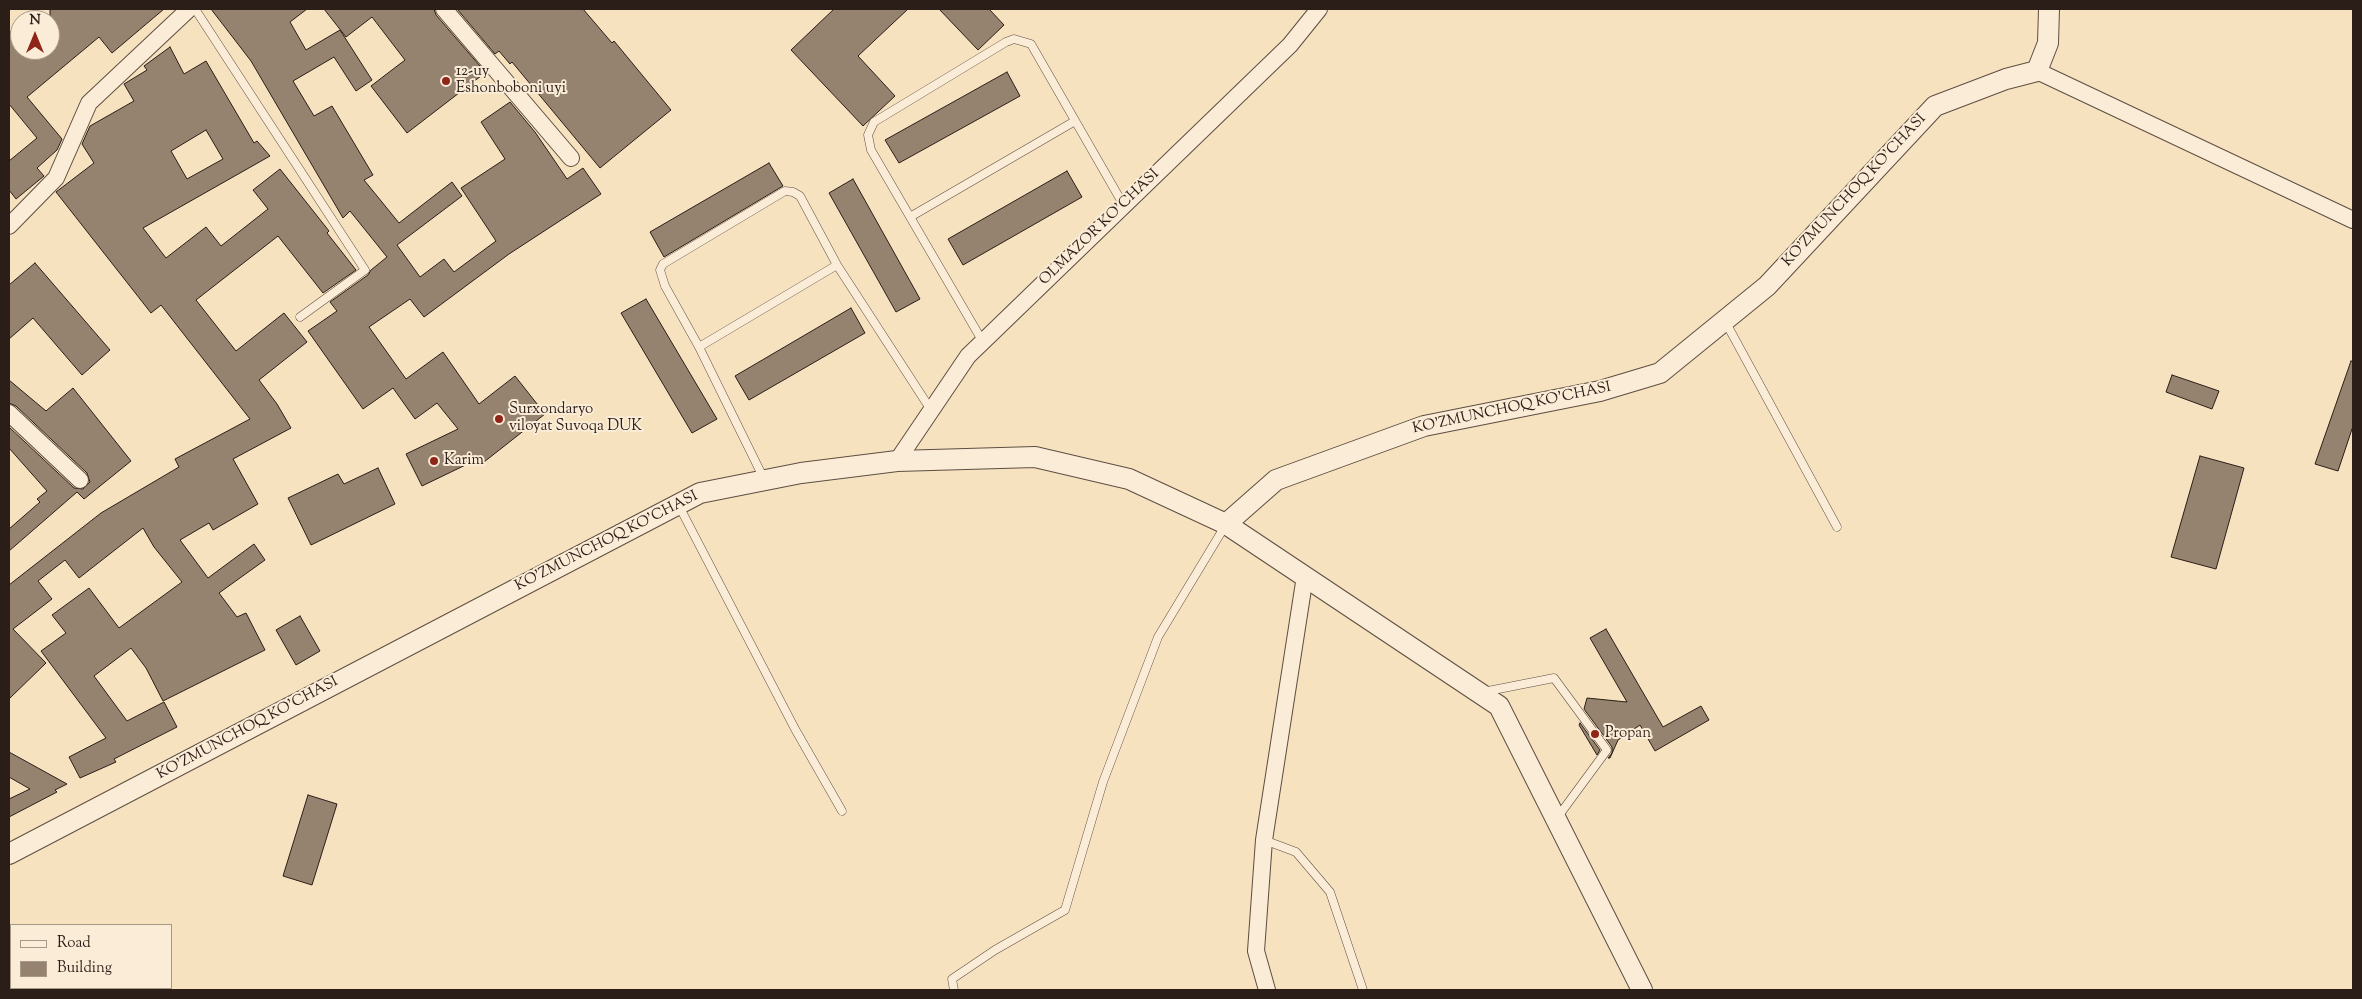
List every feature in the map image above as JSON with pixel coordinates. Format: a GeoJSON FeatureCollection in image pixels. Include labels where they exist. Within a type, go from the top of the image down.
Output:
{"type":"FeatureCollection","features":[{"type":"Feature","properties":{"kind":"street"},"geometry":{"type":"LineString","coordinates":[[9,226],[56,178],[89,103],[189,9]]}},
{"type":"Feature","properties":{"kind":"street"},"geometry":{"type":"LineString","coordinates":[[444,9],[572,158]]}},
{"type":"Feature","properties":{"kind":"street","name":"OLMAZOR KO'CHASI"},"geometry":{"type":"LineString","coordinates":[[897,461],[968,356],[1123,204],[1290,45],[1320,9]]}},
{"type":"Feature","properties":{"kind":"street"},"geometry":{"type":"LineString","coordinates":[[2049,9],[2048,43],[2037,72],[2353,220]]}},
{"type":"Feature","properties":{"kind":"street","name":"KO'ZMUNCHOQ KO'CHASI"},"geometry":{"type":"LineString","coordinates":[[9,854],[700,493],[801,473],[897,461],[1036,457],[1129,479],[1226,524],[1276,480],[1424,426],[1600,392],[1660,373],[1767,286],[1935,106],[2006,79],[2037,72]]}},
{"type":"Feature","properties":{"kind":"street"},"geometry":{"type":"LineString","coordinates":[[9,414],[80,480]]}},
{"type":"Feature","properties":{"kind":"street"},"geometry":{"type":"LineString","coordinates":[[1226,524],[1499,706],[1642,990]]}},
{"type":"Feature","properties":{"kind":"street"},"geometry":{"type":"LineString","coordinates":[[1267,990],[1256,951],[1264,840],[1305,576]]}},
{"type":"Feature","properties":{"kind":"lane"},"geometry":{"type":"LineString","coordinates":[[195,9],[365,270],[300,317]]}},
{"type":"Feature","properties":{"kind":"lane"},"geometry":{"type":"LineString","coordinates":[[983,342],[871,150],[868,135],[874,122],[1006,42],[1014,39],[1031,44],[1123,204]]}},
{"type":"Feature","properties":{"kind":"lane"},"geometry":{"type":"LineString","coordinates":[[910,217],[1075,121]]}},
{"type":"Feature","properties":{"kind":"lane"},"geometry":{"type":"LineString","coordinates":[[764,480],[699,346],[665,286],[660,270],[663,264],[773,196],[784,192],[793,192],[800,196],[837,265],[931,410]]}},
{"type":"Feature","properties":{"kind":"lane"},"geometry":{"type":"LineString","coordinates":[[699,346],[837,265]]}},
{"type":"Feature","properties":{"kind":"lane"},"geometry":{"type":"LineString","coordinates":[[1726,321],[1836,527]]}},
{"type":"Feature","properties":{"kind":"lane"},"geometry":{"type":"LineString","coordinates":[[678,504],[795,729],[842,811]]}},
{"type":"Feature","properties":{"kind":"lane"},"geometry":{"type":"LineString","coordinates":[[954,990],[952,979],[995,950],[1065,910],[1103,782],[1158,637],[1226,524]]}},
{"type":"Feature","properties":{"kind":"lane"},"geometry":{"type":"LineString","coordinates":[[1480,692],[1554,678],[1607,750],[1556,820]]}},
{"type":"Feature","properties":{"kind":"lane"},"geometry":{"type":"LineString","coordinates":[[1264,840],[1296,852],[1330,892],[1363,990]]}},
{"type":"Feature","properties":{"kind":"building"},"geometry":{"type":"Polygon","coordinates":[[[164,9],[112,53],[99,37],[27,97],[62,139],[57,150],[37,168],[44,176],[16,199],[9,190],[9,161],[37,138],[9,104],[9,30],[10,60],[60,60],[60,10],[50,10],[164,9]]]}},
{"type":"Feature","properties":{"kind":"building"},"geometry":{"type":"Polygon","coordinates":[[[211,9],[307,9],[290,22],[306,50],[340,30],[372,80],[356,91],[334,57],[293,81],[314,116],[332,106],[373,175],[364,180],[399,223],[452,182],[462,196],[397,245],[420,277],[444,259],[454,272],[496,241],[461,188],[505,159],[481,122],[510,102],[535,132],[567,179],[583,168],[601,194],[509,254],[424,317],[410,299],[369,327],[406,379],[443,352],[479,404],[515,376],[545,414],[484,462],[480,458],[422,486],[406,454],[458,429],[437,403],[415,419],[393,388],[363,409],[308,331],[337,311],[330,302],[368,275],[371,270],[387,257],[350,211],[343,218],[251,61],[211,9]]]}},
{"type":"Feature","properties":{"kind":"building"},"geometry":{"type":"Polygon","coordinates":[[[324,9],[434,9],[436,15],[480,66],[476,70],[481,76],[407,133],[371,86],[405,60],[372,17],[346,37],[324,9]]]}},
{"type":"Feature","properties":{"kind":"building"},"geometry":{"type":"Polygon","coordinates":[[[457,9],[583,9],[612,43],[614,41],[671,110],[600,168],[512,62],[510,64],[499,51],[495,54],[457,9]]]}},
{"type":"Feature","properties":{"kind":"building"},"geometry":{"type":"Polygon","coordinates":[[[834,9],[908,9],[858,56],[895,96],[863,126],[791,50],[834,9]]]}},
{"type":"Feature","properties":{"kind":"building"},"geometry":{"type":"Polygon","coordinates":[[[939,9],[989,9],[1004,25],[978,50],[939,9]]]}},
{"type":"Feature","properties":{"kind":"building"},"geometry":{"type":"Polygon","coordinates":[[[170,47],[184,74],[206,61],[254,143],[257,141],[270,156],[143,228],[166,258],[206,227],[221,246],[268,209],[253,190],[280,169],[329,231],[327,233],[356,270],[323,293],[278,236],[196,300],[236,351],[284,313],[307,342],[259,380],[277,404],[291,428],[233,459],[258,504],[213,530],[209,523],[180,540],[208,578],[254,544],[265,560],[219,593],[237,617],[246,613],[265,650],[163,701],[146,668],[131,648],[94,676],[127,721],[164,702],[177,727],[114,759],[116,762],[80,778],[69,757],[106,738],[41,651],[66,633],[52,615],[89,588],[119,628],[182,582],[154,547],[143,528],[79,578],[65,560],[38,581],[52,599],[13,629],[46,663],[9,699],[9,585],[101,513],[179,467],[175,459],[250,419],[161,305],[151,313],[56,192],[94,163],[82,144],[90,126],[134,101],[124,84],[147,70],[144,66],[170,47]],[[206,130],[171,151],[187,179],[223,159],[206,130]]]}},
{"type":"Feature","properties":{"kind":"building"},"geometry":{"type":"Polygon","coordinates":[[[1007,72],[1020,96],[899,163],[885,140],[1007,72]]]}},
{"type":"Feature","properties":{"kind":"building"},"geometry":{"type":"Polygon","coordinates":[[[769,163],[783,186],[664,257],[650,232],[769,163]]]}},
{"type":"Feature","properties":{"kind":"building"},"geometry":{"type":"Polygon","coordinates":[[[1067,171],[1082,197],[963,265],[948,239],[1067,171]]]}},
{"type":"Feature","properties":{"kind":"building"},"geometry":{"type":"Polygon","coordinates":[[[853,179],[920,299],[896,312],[829,193],[853,179]]]}},
{"type":"Feature","properties":{"kind":"building"},"geometry":{"type":"Polygon","coordinates":[[[35,263],[110,350],[82,375],[33,318],[9,339],[9,285],[35,263]]]}},
{"type":"Feature","properties":{"kind":"building"},"geometry":{"type":"Polygon","coordinates":[[[646,299],[717,419],[692,433],[621,313],[646,299]]]}},
{"type":"Feature","properties":{"kind":"building"},"geometry":{"type":"Polygon","coordinates":[[[851,308],[865,333],[749,400],[735,376],[851,308]]]}},
{"type":"Feature","properties":{"kind":"building"},"geometry":{"type":"Polygon","coordinates":[[[2351,361],[2353,362],[2353,426],[2338,471],[2315,464],[2351,361]]]}},
{"type":"Feature","properties":{"kind":"building"},"geometry":{"type":"Polygon","coordinates":[[[2172,375],[2219,391],[2212,409],[2166,392],[2172,375]]]}},
{"type":"Feature","properties":{"kind":"building"},"geometry":{"type":"Polygon","coordinates":[[[9,380],[46,411],[73,388],[131,461],[84,499],[77,492],[9,551],[9,529],[40,502],[37,499],[47,491],[9,448],[9,427],[74,488],[83,489],[90,482],[87,473],[16,406],[9,403],[9,380]]]}},
{"type":"Feature","properties":{"kind":"building"},"geometry":{"type":"Polygon","coordinates":[[[2200,456],[2244,468],[2216,569],[2171,557],[2200,456]]]}},
{"type":"Feature","properties":{"kind":"building"},"geometry":{"type":"Polygon","coordinates":[[[378,468],[395,504],[311,545],[288,498],[338,474],[344,484],[378,468]]]}},
{"type":"Feature","properties":{"kind":"building"},"geometry":{"type":"Polygon","coordinates":[[[300,616],[320,651],[296,665],[276,630],[300,616]]]}},
{"type":"Feature","properties":{"kind":"building"},"geometry":{"type":"Polygon","coordinates":[[[1606,629],[1663,727],[1701,706],[1709,720],[1655,751],[1640,725],[1618,740],[1610,758],[1608,758],[1612,753],[1612,747],[1584,709],[1587,698],[1627,702],[1590,638],[1606,629]]]}},
{"type":"Feature","properties":{"kind":"building"},"geometry":{"type":"Polygon","coordinates":[[[1580,723],[1600,750],[1597,755],[1579,725],[1580,723]]]}},
{"type":"Feature","properties":{"kind":"building"},"geometry":{"type":"Polygon","coordinates":[[[9,752],[67,784],[55,790],[57,792],[9,817],[9,799],[30,789],[9,777],[9,752]]]}},
{"type":"Feature","properties":{"kind":"building"},"geometry":{"type":"Polygon","coordinates":[[[308,795],[337,804],[312,885],[283,876],[308,795]]]}},
{"type":"Feature","properties":{"kind":"place","name":"12-uy Eshonboboni uyi"},"geometry":{"type":"Point","coordinates":[446,81]}},
{"type":"Feature","properties":{"kind":"place","name":"Surxondaryo viloyat Suvoqa DUK"},"geometry":{"type":"Point","coordinates":[499,419]}},
{"type":"Feature","properties":{"kind":"place","name":"Karim"},"geometry":{"type":"Point","coordinates":[434,461]}},
{"type":"Feature","properties":{"kind":"place","name":"Propan"},"geometry":{"type":"Point","coordinates":[1595,734]}}]}
